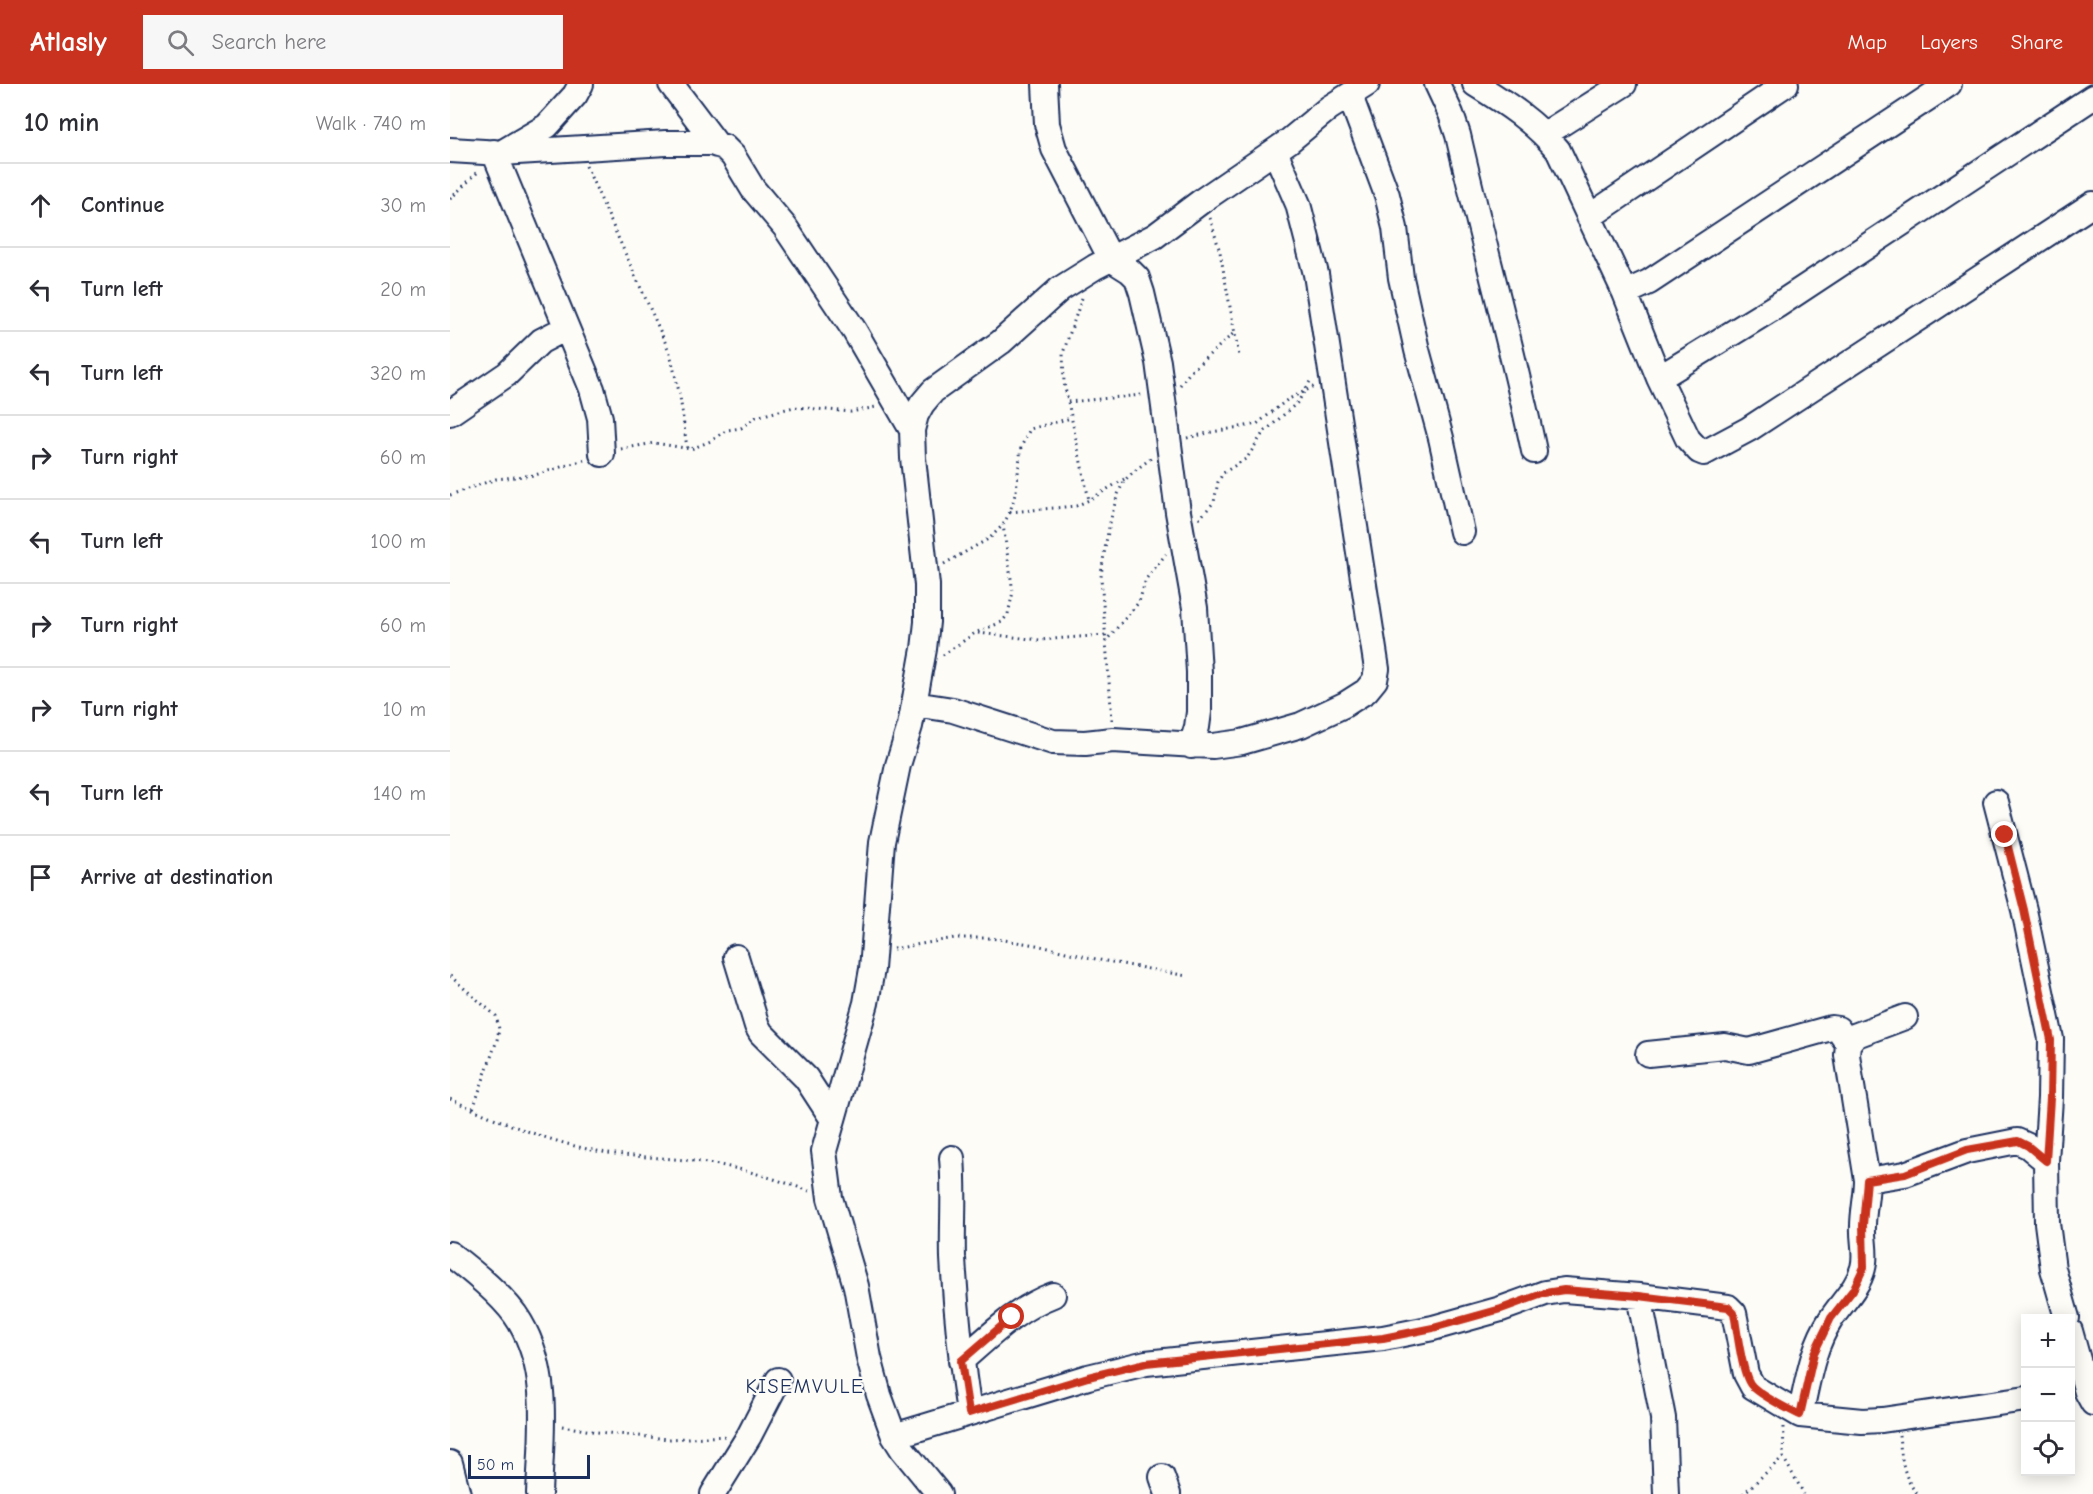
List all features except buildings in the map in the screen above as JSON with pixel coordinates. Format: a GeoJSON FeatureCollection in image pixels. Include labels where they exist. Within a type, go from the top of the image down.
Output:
{"type":"FeatureCollection","features":[{"type":"Feature","properties":{"kind":"street"},"geometry":{"type":"LineString","coordinates":[[497,154],[547,126],[575,95],[581,84]]}},
{"type":"Feature","properties":{"kind":"street"},"geometry":{"type":"LineString","coordinates":[[671,84],[717,145]]}},
{"type":"Feature","properties":{"kind":"street"},"geometry":{"type":"LineString","coordinates":[[1045,84],[1047,124],[1054,149],[1112,259],[1130,271],[1139,284],[1158,362],[1168,443],[1195,608],[1200,672],[1199,712],[1191,746]]}},
{"type":"Feature","properties":{"kind":"street"},"geometry":{"type":"LineString","coordinates":[[1437,84],[1458,135],[1517,369],[1534,451]]}},
{"type":"Feature","properties":{"kind":"street"},"geometry":{"type":"LineString","coordinates":[[1475,84],[1514,108],[1545,134],[1558,150],[1625,293],[1659,378],[1688,439],[1699,451],[1708,452],[1749,429],[2093,204]]}},
{"type":"Feature","properties":{"kind":"street"},"geometry":{"type":"LineString","coordinates":[[1545,134],[1624,84]]}},
{"type":"Feature","properties":{"kind":"street"},"geometry":{"type":"LineString","coordinates":[[1589,217],[1786,84]]}},
{"type":"Feature","properties":{"kind":"street"},"geometry":{"type":"LineString","coordinates":[[1625,293],[1649,282],[1949,84]]}},
{"type":"Feature","properties":{"kind":"street"},"geometry":{"type":"LineString","coordinates":[[939,1494],[894,1436],[879,1395],[869,1358],[856,1286],[830,1198],[824,1151],[866,1003],[873,953],[882,842],[914,704],[927,622],[927,585],[912,430],[922,404],[933,391],[1001,342],[1060,289],[1155,236],[1275,150],[1329,108],[1359,90],[1371,151],[1392,217],[1401,278],[1417,350],[1441,438],[1462,532]]}},
{"type":"Feature","properties":{"kind":"street"},"geometry":{"type":"LineString","coordinates":[[1659,378],[1778,305],[2093,97]]}},
{"type":"Feature","properties":{"kind":"street"},"geometry":{"type":"LineString","coordinates":[[450,150],[497,154],[666,143],[711,143],[724,147],[733,156],[753,189],[785,227],[854,330],[912,430]]}},
{"type":"Feature","properties":{"kind":"street"},"geometry":{"type":"LineString","coordinates":[[914,704],[953,710],[1053,742],[1085,743],[1113,740],[1213,746],[1242,742],[1301,725],[1344,705],[1366,691],[1375,680],[1377,669],[1316,274],[1298,204],[1275,150]]}},
{"type":"Feature","properties":{"kind":"street"},"geometry":{"type":"LineString","coordinates":[[497,154],[596,401],[600,418],[602,454]]}},
{"type":"Feature","properties":{"kind":"street"},"geometry":{"type":"LineString","coordinates":[[450,413],[507,374],[541,341],[566,328]]}},
{"type":"Feature","properties":{"kind":"street"},"geometry":{"type":"LineString","coordinates":[[1996,802],[2024,910],[2051,1040],[2046,1161],[2047,1223],[2053,1269],[2066,1314]]}},
{"type":"Feature","properties":{"kind":"street"},"geometry":{"type":"LineString","coordinates":[[736,957],[761,1033],[806,1078],[832,1118]]}},
{"type":"Feature","properties":{"kind":"street"},"geometry":{"type":"LineString","coordinates":[[1794,1412],[1814,1353],[1831,1318],[1853,1290],[1864,1267],[1863,1225],[1867,1180],[1847,1055],[1848,1044],[1854,1036],[1905,1017]]}},
{"type":"Feature","properties":{"kind":"street"},"geometry":{"type":"LineString","coordinates":[[1648,1054],[1725,1046],[1749,1051],[1831,1028],[1838,1029],[1848,1044]]}},
{"type":"Feature","properties":{"kind":"street"},"geometry":{"type":"LineString","coordinates":[[1867,1180],[1905,1174],[1967,1150],[2018,1141],[2046,1161]]}},
{"type":"Feature","properties":{"kind":"street"},"geometry":{"type":"LineString","coordinates":[[952,1158],[953,1255],[961,1361],[969,1413]]}},
{"type":"Feature","properties":{"kind":"street"},"geometry":{"type":"LineString","coordinates":[[450,1254],[471,1270],[519,1320],[533,1352],[542,1401],[539,1494]]}},
{"type":"Feature","properties":{"kind":"street"},"geometry":{"type":"LineString","coordinates":[[894,1436],[1088,1377],[1146,1363],[1383,1338],[1433,1328],[1501,1309],[1545,1293],[1564,1290],[1728,1307],[1734,1313],[1750,1385],[1794,1412],[1862,1421],[1897,1419],[2021,1400]]}},
{"type":"Feature","properties":{"kind":"street"},"geometry":{"type":"LineString","coordinates":[[961,1361],[1012,1317],[1053,1295]]}},
{"type":"Feature","properties":{"kind":"street"},"geometry":{"type":"LineString","coordinates":[[1639,1296],[1664,1418],[1666,1494]]}},
{"type":"Feature","properties":{"kind":"street"},"geometry":{"type":"LineString","coordinates":[[2075,1354],[2084,1396]]}},
{"type":"Feature","properties":{"kind":"street"},"geometry":{"type":"LineString","coordinates":[[713,1494],[749,1436],[778,1380]]}},
{"type":"Feature","properties":{"kind":"street"},"geometry":{"type":"LineString","coordinates":[[450,1463],[458,1494]]}},
{"type":"Feature","properties":{"kind":"path"},"geometry":{"type":"LineString","coordinates":[[578,148],[670,353],[680,396],[687,448]]}},
{"type":"Feature","properties":{"kind":"path"},"geometry":{"type":"LineString","coordinates":[[450,199],[497,154]]}},
{"type":"Feature","properties":{"kind":"path"},"geometry":{"type":"LineString","coordinates":[[1203,200],[1215,230],[1239,356]]}},
{"type":"Feature","properties":{"kind":"path"},"geometry":{"type":"LineString","coordinates":[[1083,296],[1063,353],[1064,383],[1089,500]]}},
{"type":"Feature","properties":{"kind":"path"},"geometry":{"type":"LineString","coordinates":[[1068,402],[1163,401],[1190,372],[1235,332]]}},
{"type":"Feature","properties":{"kind":"path"},"geometry":{"type":"LineString","coordinates":[[1105,642],[1139,602],[1146,579],[1155,567],[1214,502],[1218,482],[1223,473],[1247,458],[1263,433],[1298,402],[1328,349]]}},
{"type":"Feature","properties":{"kind":"path"},"geometry":{"type":"LineString","coordinates":[[1010,512],[1062,508],[1089,500],[1127,477],[1168,443],[1257,424],[1287,400],[1306,390]]}},
{"type":"Feature","properties":{"kind":"path"},"geometry":{"type":"LineString","coordinates":[[450,495],[496,479],[535,475],[602,454],[654,443],[687,448],[711,441],[727,430],[740,429],[756,417],[794,407],[850,412],[872,409],[894,399]]}},
{"type":"Feature","properties":{"kind":"path"},"geometry":{"type":"LineString","coordinates":[[927,585],[946,562],[990,538],[1003,525],[1010,512],[1016,491],[1021,447],[1030,429],[1072,418]]}},
{"type":"Feature","properties":{"kind":"path"},"geometry":{"type":"LineString","coordinates":[[1113,740],[1101,577],[1115,499],[1127,477]]}},
{"type":"Feature","properties":{"kind":"path"},"geometry":{"type":"LineString","coordinates":[[919,673],[975,633],[1002,622],[1012,605],[1013,592],[1003,525]]}},
{"type":"Feature","properties":{"kind":"path"},"geometry":{"type":"LineString","coordinates":[[975,633],[1040,640],[1105,635]]}},
{"type":"Feature","properties":{"kind":"path"},"geometry":{"type":"LineString","coordinates":[[873,953],[955,938],[991,938],[1187,976]]}},
{"type":"Feature","properties":{"kind":"path"},"geometry":{"type":"LineString","coordinates":[[450,976],[496,1016],[499,1023],[497,1040],[473,1109]]}},
{"type":"Feature","properties":{"kind":"path"},"geometry":{"type":"LineString","coordinates":[[450,1099],[502,1122],[559,1142],[603,1152],[707,1163],[778,1180],[830,1198]]}},
{"type":"Feature","properties":{"kind":"path"},"geometry":{"type":"LineString","coordinates":[[1794,1412],[1783,1436],[1783,1457],[1804,1494]]}},
{"type":"Feature","properties":{"kind":"path"},"geometry":{"type":"LineString","coordinates":[[1897,1419],[1901,1457],[1913,1490],[1918,1494]]}},
{"type":"Feature","properties":{"kind":"path"},"geometry":{"type":"LineString","coordinates":[[541,1422],[597,1432],[669,1438],[749,1436]]}},
{"type":"Feature","properties":{"kind":"path"},"geometry":{"type":"LineString","coordinates":[[1743,1494],[1783,1457]]}},
{"type":"Feature","properties":{"kind":"district","name":"KISEMVULE"},"geometry":{"type":"Point","coordinates":[805,1386]}},
{"type":"Feature","properties":{"kind":"route"},"geometry":{"type":"LineString","coordinates":[[1012,1317],[961,1361],[969,1413],[1088,1377],[1146,1363],[1383,1338],[1433,1328],[1501,1309],[1545,1293],[1564,1290],[1728,1307],[1734,1313],[1750,1385],[1800,1415],[1814,1353],[1831,1318],[1853,1290],[1864,1267],[1863,1225],[1867,1180],[1905,1174],[1967,1150],[2018,1141],[2046,1161],[2051,1040],[2040,979],[2005,835]]}}]}
